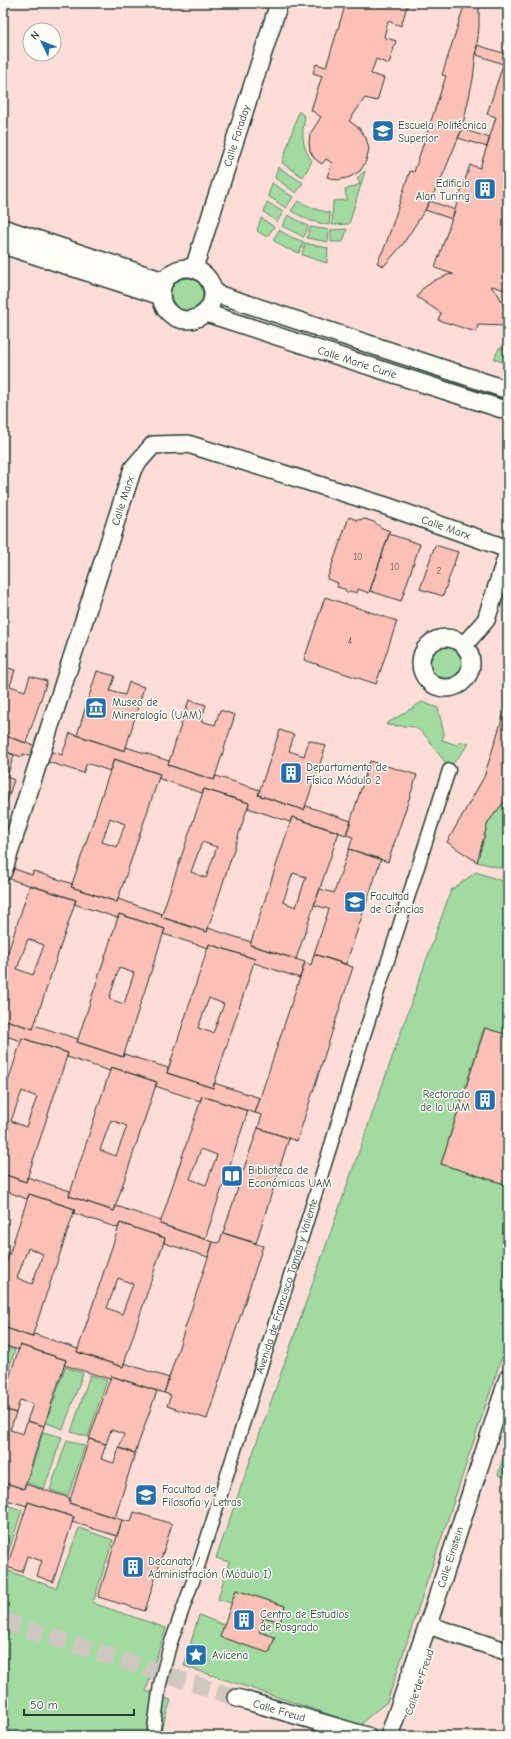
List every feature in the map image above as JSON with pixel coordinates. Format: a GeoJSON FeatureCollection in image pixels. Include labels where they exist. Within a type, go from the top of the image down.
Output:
{"type":"FeatureCollection","features":[{"type":"Feature","properties":{"kind":"street","name":"Calle Faraday"},"geometry":{"type":"LineString","coordinates":[[194,268],[279,3]]}},
{"type":"Feature","properties":{"kind":"street"},"geometry":{"type":"LineString","coordinates":[[3,228],[162,289]]}},
{"type":"Feature","properties":{"kind":"street"},"geometry":{"type":"LineString","coordinates":[[3,245],[162,289]]}},
{"type":"Feature","properties":{"kind":"street"},"geometry":{"type":"LineString","coordinates":[[185,268],[194,268],[209,278],[214,293],[210,308],[206,313],[199,318],[190,321],[182,320],[167,312],[163,305],[162,289],[170,274],[185,268]]}},
{"type":"Feature","properties":{"kind":"street","name":"Calle Marie Curie"},"geometry":{"type":"LineString","coordinates":[[214,293],[508,390]]}},
{"type":"Feature","properties":{"kind":"street","name":"Calle Marie Curie"},"geometry":{"type":"LineString","coordinates":[[206,313],[508,411]]}},
{"type":"Feature","properties":{"kind":"street","name":"Calle Marx"},"geometry":{"type":"LineString","coordinates":[[3,872],[133,468],[153,445],[188,444],[386,506],[508,551]]}},
{"type":"Feature","properties":{"kind":"street"},"geometry":{"type":"LineString","coordinates":[[464,645],[486,620],[508,551]]}},
{"type":"Feature","properties":{"kind":"street","name":"Avenida de Francisco Tomás y Valiente"},"geometry":{"type":"LineString","coordinates":[[153,1736],[160,1684],[170,1645],[198,1567],[331,1145],[359,1051],[449,770]]}},
{"type":"Feature","properties":{"kind":"street","name":"Calle Einstein"},"geometry":{"type":"LineString","coordinates":[[433,1627],[508,1378]]}},
{"type":"Feature","properties":{"kind":"street","name":"Calle Einstein"},"geometry":{"type":"LineString","coordinates":[[389,1736],[433,1627],[508,1411]]}},
{"type":"Feature","properties":{"kind":"street"},"geometry":{"type":"LineString","coordinates":[[433,1627],[508,1652]]}},
{"type":"Feature","properties":{"kind":"street","name":"Calle de Freud"},"geometry":{"type":"LineString","coordinates":[[400,1736],[433,1627]]}},
{"type":"Feature","properties":{"kind":"street","name":"Calle Freud"},"geometry":{"type":"LineString","coordinates":[[237,1698],[367,1736]]}},
{"type":"Feature","properties":{"kind":"shaded area"},"geometry":{"type":"Polygon","coordinates":[[[3,3],[508,3],[508,1736],[3,1736],[3,3]]]}},
{"type":"Feature","properties":{"kind":"green space"},"geometry":{"type":"Polygon","coordinates":[[[299,111],[305,117],[303,140],[306,151],[312,161],[303,177],[282,163],[299,111]]]}},
{"type":"Feature","properties":{"kind":"green space"},"geometry":{"type":"Polygon","coordinates":[[[278,167],[303,183],[296,193],[275,178],[278,167]]]}},
{"type":"Feature","properties":{"kind":"green space"},"geometry":{"type":"Polygon","coordinates":[[[365,171],[349,224],[332,225],[333,201],[347,200],[345,190],[360,184],[357,178],[365,171]]]}},
{"type":"Feature","properties":{"kind":"green space"},"geometry":{"type":"Polygon","coordinates":[[[272,183],[293,197],[286,208],[268,196],[272,183]]]}},
{"type":"Feature","properties":{"kind":"green space"},"geometry":{"type":"Polygon","coordinates":[[[298,201],[315,209],[330,213],[329,225],[311,221],[291,211],[298,201]]]}},
{"type":"Feature","properties":{"kind":"green space"},"geometry":{"type":"Polygon","coordinates":[[[267,202],[283,212],[277,222],[264,212],[267,202]]]}},
{"type":"Feature","properties":{"kind":"green space"},"geometry":{"type":"Polygon","coordinates":[[[288,215],[308,226],[304,237],[282,226],[288,215]]]}},
{"type":"Feature","properties":{"kind":"green space"},"geometry":{"type":"Polygon","coordinates":[[[261,218],[274,227],[267,237],[257,231],[261,218]]]}},
{"type":"Feature","properties":{"kind":"green space"},"geometry":{"type":"Polygon","coordinates":[[[310,227],[329,230],[328,242],[307,238],[310,227]]]}},
{"type":"Feature","properties":{"kind":"green space"},"geometry":{"type":"Polygon","coordinates":[[[347,229],[343,242],[331,242],[331,230],[347,229]]]}},
{"type":"Feature","properties":{"kind":"green space"},"geometry":{"type":"Polygon","coordinates":[[[279,230],[304,242],[299,253],[285,248],[273,240],[279,230]]]}},
{"type":"Feature","properties":{"kind":"green space"},"geometry":{"type":"Polygon","coordinates":[[[305,243],[328,248],[327,263],[302,255],[305,243]]]}},
{"type":"Feature","properties":{"kind":"green space"},"geometry":{"type":"Polygon","coordinates":[[[184,278],[190,278],[199,282],[203,294],[199,306],[190,310],[184,310],[175,306],[171,297],[171,291],[175,282],[184,278]]]}},
{"type":"Feature","properties":{"kind":"green space"},"geometry":{"type":"Polygon","coordinates":[[[499,348],[508,348],[508,364],[494,359],[499,348]]]}},
{"type":"Feature","properties":{"kind":"green space"},"geometry":{"type":"Polygon","coordinates":[[[451,646],[460,651],[464,657],[464,671],[460,677],[451,682],[443,682],[434,677],[430,671],[429,660],[434,651],[440,647],[451,646]]]}},
{"type":"Feature","properties":{"kind":"green space"},"geometry":{"type":"Polygon","coordinates":[[[422,702],[438,708],[444,734],[442,740],[457,745],[460,741],[469,744],[450,767],[424,734],[415,727],[386,724],[422,702]]]}},
{"type":"Feature","properties":{"kind":"green space"},"geometry":{"type":"Polygon","coordinates":[[[508,797],[508,870],[477,862],[488,822],[508,797]]]}},
{"type":"Feature","properties":{"kind":"green space"},"geometry":{"type":"Polygon","coordinates":[[[476,872],[508,883],[508,1035],[484,1028],[441,1164],[508,1185],[508,1338],[387,1702],[368,1717],[361,1725],[184,1666],[199,1615],[224,1625],[221,1637],[270,1652],[274,1637],[259,1632],[264,1617],[280,1622],[285,1606],[236,1590],[231,1603],[218,1599],[229,1562],[216,1558],[451,890],[476,872]]]}},
{"type":"Feature","properties":{"kind":"green space"},"geometry":{"type":"Polygon","coordinates":[[[3,1347],[15,1350],[3,1387],[3,1347]]]}},
{"type":"Feature","properties":{"kind":"green space"},"geometry":{"type":"Polygon","coordinates":[[[65,1367],[83,1373],[63,1429],[46,1423],[65,1367]]]}},
{"type":"Feature","properties":{"kind":"green space"},"geometry":{"type":"Polygon","coordinates":[[[90,1375],[107,1380],[88,1437],[71,1432],[90,1375]]]}},
{"type":"Feature","properties":{"kind":"green space"},"geometry":{"type":"Polygon","coordinates":[[[43,1432],[62,1437],[44,1489],[27,1483],[43,1432]]]}},
{"type":"Feature","properties":{"kind":"green space"},"geometry":{"type":"Polygon","coordinates":[[[67,1440],[85,1446],[68,1496],[50,1490],[67,1440]]]}},
{"type":"Feature","properties":{"kind":"green space"},"geometry":{"type":"Polygon","coordinates":[[[508,1440],[508,1478],[498,1475],[508,1440]]]}},
{"type":"Feature","properties":{"kind":"green space"},"geometry":{"type":"Polygon","coordinates":[[[3,1504],[22,1510],[3,1569],[3,1504]]]}},
{"type":"Feature","properties":{"kind":"green space"},"geometry":{"type":"Polygon","coordinates":[[[79,1528],[113,1540],[93,1603],[166,1628],[146,1691],[171,1700],[159,1736],[3,1736],[3,1569],[56,1588],[79,1528]]]}},
{"type":"Feature","properties":{"kind":"building"},"geometry":{"type":"Polygon","coordinates":[[[346,3],[408,3],[401,26],[388,21],[384,37],[396,41],[389,64],[376,59],[371,74],[384,78],[377,101],[365,98],[349,121],[359,128],[366,138],[369,149],[366,161],[360,171],[350,177],[338,180],[327,177],[332,163],[326,159],[322,164],[315,159],[310,151],[309,143],[310,134],[321,117],[311,110],[322,76],[313,73],[316,64],[326,67],[346,3]]]}},
{"type":"Feature","properties":{"kind":"building"},"geometry":{"type":"Polygon","coordinates":[[[465,3],[479,3],[479,28],[473,79],[462,129],[442,177],[425,210],[403,244],[384,266],[377,263],[386,244],[410,171],[414,172],[446,76],[442,75],[465,3]]]}},
{"type":"Feature","properties":{"kind":"building"},"geometry":{"type":"Polygon","coordinates":[[[477,45],[506,54],[503,64],[477,55],[477,45]]]}},
{"type":"Feature","properties":{"kind":"building","name":"Edificio Alan Turing"},"geometry":{"type":"Polygon","coordinates":[[[508,49],[508,291],[492,286],[491,287],[498,294],[505,308],[507,326],[478,325],[476,332],[438,320],[441,313],[417,297],[422,289],[435,280],[450,274],[453,275],[435,268],[470,165],[480,168],[496,117],[487,114],[508,49]]]}},
{"type":"Feature","properties":{"kind":"building"},"geometry":{"type":"Polygon","coordinates":[[[462,129],[490,138],[487,147],[458,138],[462,129]]]}},
{"type":"Feature","properties":{"kind":"building"},"geometry":{"type":"Polygon","coordinates":[[[430,201],[455,210],[452,219],[425,210],[430,201]]]}},
{"type":"Feature","properties":{"kind":"building"},"geometry":{"type":"Polygon","coordinates":[[[349,517],[357,520],[365,519],[374,522],[382,528],[390,531],[369,593],[358,589],[357,593],[350,591],[347,593],[345,589],[337,587],[338,583],[327,579],[349,517]]]}},
{"type":"Feature","properties":{"kind":"building"},"geometry":{"type":"Polygon","coordinates":[[[389,534],[420,544],[401,601],[370,591],[389,534]]]}},
{"type":"Feature","properties":{"kind":"building"},"geometry":{"type":"Polygon","coordinates":[[[435,545],[458,552],[443,596],[420,589],[435,545]]]}},
{"type":"Feature","properties":{"kind":"building"},"geometry":{"type":"Polygon","coordinates":[[[325,597],[397,621],[376,684],[304,660],[325,597]]]}},
{"type":"Feature","properties":{"kind":"building"},"geometry":{"type":"Polygon","coordinates":[[[3,666],[15,670],[10,686],[25,691],[30,676],[47,681],[26,743],[3,735],[3,666]]]}},
{"type":"Feature","properties":{"kind":"building"},"geometry":{"type":"Polygon","coordinates":[[[97,671],[115,676],[110,691],[125,695],[129,682],[144,687],[125,751],[77,735],[97,671]]]}},
{"type":"Feature","properties":{"kind":"building"},"geometry":{"type":"Polygon","coordinates":[[[189,700],[206,705],[201,721],[215,725],[220,710],[235,715],[214,780],[168,765],[189,700]]]}},
{"type":"Feature","properties":{"kind":"building"},"geometry":{"type":"Polygon","coordinates":[[[508,700],[508,797],[488,822],[477,862],[447,842],[484,777],[508,700]]]}},
{"type":"Feature","properties":{"kind":"building","name":"Departamento de Física Módulo 2"},"geometry":{"type":"Polygon","coordinates":[[[280,730],[294,735],[289,751],[304,756],[309,740],[326,746],[304,810],[258,795],[280,730]]]}},
{"type":"Feature","properties":{"kind":"building"},"geometry":{"type":"Polygon","coordinates":[[[70,733],[125,751],[126,747],[169,761],[168,765],[214,780],[216,776],[260,790],[258,795],[304,810],[306,806],[351,821],[346,835],[292,817],[290,822],[248,808],[249,803],[204,789],[202,793],[158,778],[160,774],[114,759],[110,771],[87,763],[83,773],[23,754],[22,757],[3,751],[3,735],[62,755],[70,733]]]}},
{"type":"Feature","properties":{"kind":"building"},"geometry":{"type":"Polygon","coordinates":[[[5,752],[14,755],[7,777],[14,780],[3,813],[3,758],[5,752]]]}},
{"type":"Feature","properties":{"kind":"building"},"geometry":{"type":"Polygon","coordinates":[[[114,759],[160,774],[117,902],[71,887],[114,759]],[[110,818],[102,842],[117,847],[125,824],[110,818]]]}},
{"type":"Feature","properties":{"kind":"building"},"geometry":{"type":"Polygon","coordinates":[[[370,761],[417,775],[388,862],[349,849],[353,837],[346,835],[370,761]]]}},
{"type":"Feature","properties":{"kind":"building"},"geometry":{"type":"Polygon","coordinates":[[[204,789],[249,803],[207,932],[161,917],[204,789]],[[202,842],[191,872],[206,878],[217,847],[202,842]]]}},
{"type":"Feature","properties":{"kind":"building"},"geometry":{"type":"Polygon","coordinates":[[[292,817],[339,832],[296,959],[250,945],[292,817]],[[293,873],[283,902],[296,907],[306,877],[293,873]]]}},
{"type":"Feature","properties":{"kind":"building","name":"Facultad de Ciencias"},"geometry":{"type":"Polygon","coordinates":[[[349,849],[381,859],[346,964],[314,954],[329,909],[314,905],[320,889],[334,893],[349,849]]]}},
{"type":"Feature","properties":{"kind":"building"},"geometry":{"type":"Polygon","coordinates":[[[3,865],[32,875],[33,871],[73,884],[71,887],[117,902],[118,899],[162,914],[161,917],[207,932],[208,928],[251,942],[250,945],[305,962],[300,978],[254,963],[255,959],[209,944],[208,948],[163,934],[165,929],[119,914],[118,918],[74,904],[76,900],[3,877],[3,865]]]}},
{"type":"Feature","properties":{"kind":"building"},"geometry":{"type":"Polygon","coordinates":[[[30,885],[76,900],[33,1029],[3,1019],[3,967],[30,885]],[[28,939],[17,969],[33,975],[44,945],[28,939]]]}},
{"type":"Feature","properties":{"kind":"building"},"geometry":{"type":"Polygon","coordinates":[[[119,914],[165,929],[123,1057],[77,1042],[119,914]],[[119,968],[109,999],[124,1004],[134,973],[119,968]]]}},
{"type":"Feature","properties":{"kind":"building"},"geometry":{"type":"Polygon","coordinates":[[[209,944],[255,959],[213,1088],[167,1073],[209,944]],[[209,998],[198,1028],[213,1033],[224,1004],[209,998]]]}},
{"type":"Feature","properties":{"kind":"building"},"geometry":{"type":"Polygon","coordinates":[[[314,954],[353,967],[297,1141],[258,1128],[262,1115],[255,1113],[305,962],[311,965],[314,954]]]}},
{"type":"Feature","properties":{"kind":"building"},"geometry":{"type":"Polygon","coordinates":[[[3,1019],[33,1029],[34,1025],[78,1039],[77,1042],[123,1057],[124,1054],[168,1068],[167,1073],[213,1088],[214,1083],[260,1098],[255,1113],[202,1096],[200,1101],[155,1086],[157,1082],[111,1067],[110,1071],[67,1057],[68,1053],[22,1038],[21,1041],[3,1035],[3,1019]]]}},
{"type":"Feature","properties":{"kind":"building","name":"Rectorado de la UAM"},"geometry":{"type":"Polygon","coordinates":[[[485,1028],[508,1035],[508,1185],[441,1164],[485,1028]]]}},
{"type":"Feature","properties":{"kind":"building"},"geometry":{"type":"Polygon","coordinates":[[[22,1038],[68,1053],[26,1182],[3,1174],[3,1097],[22,1038]],[[22,1091],[11,1121],[26,1127],[37,1097],[22,1091]]]}},
{"type":"Feature","properties":{"kind":"building"},"geometry":{"type":"Polygon","coordinates":[[[111,1067],[157,1082],[114,1211],[69,1196],[111,1067]],[[111,1120],[100,1150],[116,1156],[127,1126],[111,1120]]]}},
{"type":"Feature","properties":{"kind":"building"},"geometry":{"type":"Polygon","coordinates":[[[202,1096],[248,1111],[205,1239],[160,1224],[202,1096]],[[201,1149],[190,1179],[206,1185],[217,1155],[201,1149]]]}},
{"type":"Feature","properties":{"kind":"building"},"geometry":{"type":"Polygon","coordinates":[[[258,1128],[289,1138],[256,1243],[223,1233],[238,1188],[224,1183],[230,1166],[243,1171],[258,1128]]]}},
{"type":"Feature","properties":{"kind":"building"},"geometry":{"type":"Polygon","coordinates":[[[3,1174],[26,1182],[27,1177],[70,1191],[69,1196],[114,1211],[116,1206],[161,1221],[160,1224],[213,1242],[208,1257],[164,1243],[165,1238],[120,1223],[118,1228],[73,1213],[75,1209],[29,1194],[27,1199],[3,1190],[3,1174]]]}},
{"type":"Feature","properties":{"kind":"building"},"geometry":{"type":"Polygon","coordinates":[[[29,1194],[75,1209],[32,1337],[3,1327],[3,1273],[29,1194]],[[28,1248],[17,1278],[32,1284],[43,1254],[28,1248]]]}},
{"type":"Feature","properties":{"kind":"building"},"geometry":{"type":"Polygon","coordinates":[[[120,1223],[165,1238],[123,1367],[77,1352],[120,1223]],[[118,1278],[107,1308],[122,1314],[133,1284],[118,1278]]]}},
{"type":"Feature","properties":{"kind":"building"},"geometry":{"type":"Polygon","coordinates":[[[223,1233],[263,1246],[207,1419],[167,1406],[171,1395],[164,1393],[213,1242],[219,1243],[223,1233]]]}},
{"type":"Feature","properties":{"kind":"building"},"geometry":{"type":"Polygon","coordinates":[[[3,1327],[32,1337],[34,1334],[78,1349],[77,1352],[123,1367],[124,1363],[169,1378],[164,1393],[111,1376],[110,1379],[64,1365],[66,1360],[20,1345],[19,1350],[3,1345],[3,1327]]]}},
{"type":"Feature","properties":{"kind":"building"},"geometry":{"type":"Polygon","coordinates":[[[20,1345],[66,1360],[44,1426],[27,1421],[33,1404],[20,1400],[16,1413],[3,1409],[3,1396],[20,1345]]]}},
{"type":"Feature","properties":{"kind":"building"},"geometry":{"type":"Polygon","coordinates":[[[111,1376],[157,1391],[135,1453],[119,1448],[124,1434],[111,1430],[106,1444],[89,1439],[111,1376]]]}},
{"type":"Feature","properties":{"kind":"building"},"geometry":{"type":"Polygon","coordinates":[[[3,1409],[16,1413],[10,1430],[23,1434],[27,1421],[44,1426],[24,1489],[3,1482],[3,1409]]]}},
{"type":"Feature","properties":{"kind":"building"},"geometry":{"type":"Polygon","coordinates":[[[89,1439],[106,1444],[101,1459],[114,1463],[119,1448],[135,1453],[115,1518],[69,1503],[89,1439]]]}},
{"type":"Feature","properties":{"kind":"building"},"geometry":{"type":"Polygon","coordinates":[[[3,1482],[24,1489],[25,1484],[70,1498],[69,1503],[122,1520],[117,1536],[72,1522],[74,1517],[28,1502],[27,1506],[3,1499],[3,1482]]]}},
{"type":"Feature","properties":{"kind":"building"},"geometry":{"type":"Polygon","coordinates":[[[28,1502],[74,1517],[53,1582],[37,1576],[42,1561],[27,1556],[22,1572],[7,1567],[28,1502]]]}},
{"type":"Feature","properties":{"kind":"building","name":"Decanato / Administración (Módulo I)"},"geometry":{"type":"Polygon","coordinates":[[[134,1512],[172,1524],[145,1611],[98,1597],[122,1520],[131,1522],[134,1512]]]}},
{"type":"Feature","properties":{"kind":"building","name":"Centro de Estudios de Posgrado"},"geometry":{"type":"Polygon","coordinates":[[[236,1590],[285,1606],[280,1622],[264,1617],[259,1632],[275,1637],[269,1653],[220,1637],[236,1590]]]}},
{"type":"Feature","properties":{"kind":"tunnel"},"geometry":{"type":"LineString","coordinates":[[3,1621],[237,1698]]}},
{"type":"Feature","properties":{"kind":"place","name":"Escuela Politécnica Superior"},"geometry":{"type":"Point","coordinates":[383,131]}},
{"type":"Feature","properties":{"kind":"place","name":"Edificio Alan Turing"},"geometry":{"type":"Point","coordinates":[485,189]}},
{"type":"Feature","properties":{"kind":"place","name":"Museo de Mineralogía (UAM)"},"geometry":{"type":"Point","coordinates":[96,708]}},
{"type":"Feature","properties":{"kind":"place","name":"Departamento de Física Módulo 2"},"geometry":{"type":"Point","coordinates":[291,773]}},
{"type":"Feature","properties":{"kind":"place","name":"Facultad de Ciencias"},"geometry":{"type":"Point","coordinates":[355,902]}},
{"type":"Feature","properties":{"kind":"place","name":"Rectorado de la UAM"},"geometry":{"type":"Point","coordinates":[485,1100]}},
{"type":"Feature","properties":{"kind":"place","name":"Biblioteca de Económicas UAM"},"geometry":{"type":"Point","coordinates":[232,1176]}},
{"type":"Feature","properties":{"kind":"place","name":"Facultad de Filosofía y Letras"},"geometry":{"type":"Point","coordinates":[146,1495]}},
{"type":"Feature","properties":{"kind":"place","name":"Decanato / Administración (Módulo I)"},"geometry":{"type":"Point","coordinates":[133,1567]}},
{"type":"Feature","properties":{"kind":"place","name":"Centro de Estudios de Posgrado"},"geometry":{"type":"Point","coordinates":[244,1620]}},
{"type":"Feature","properties":{"kind":"place","name":"Avicena"},"geometry":{"type":"Point","coordinates":[196,1655]}}]}
